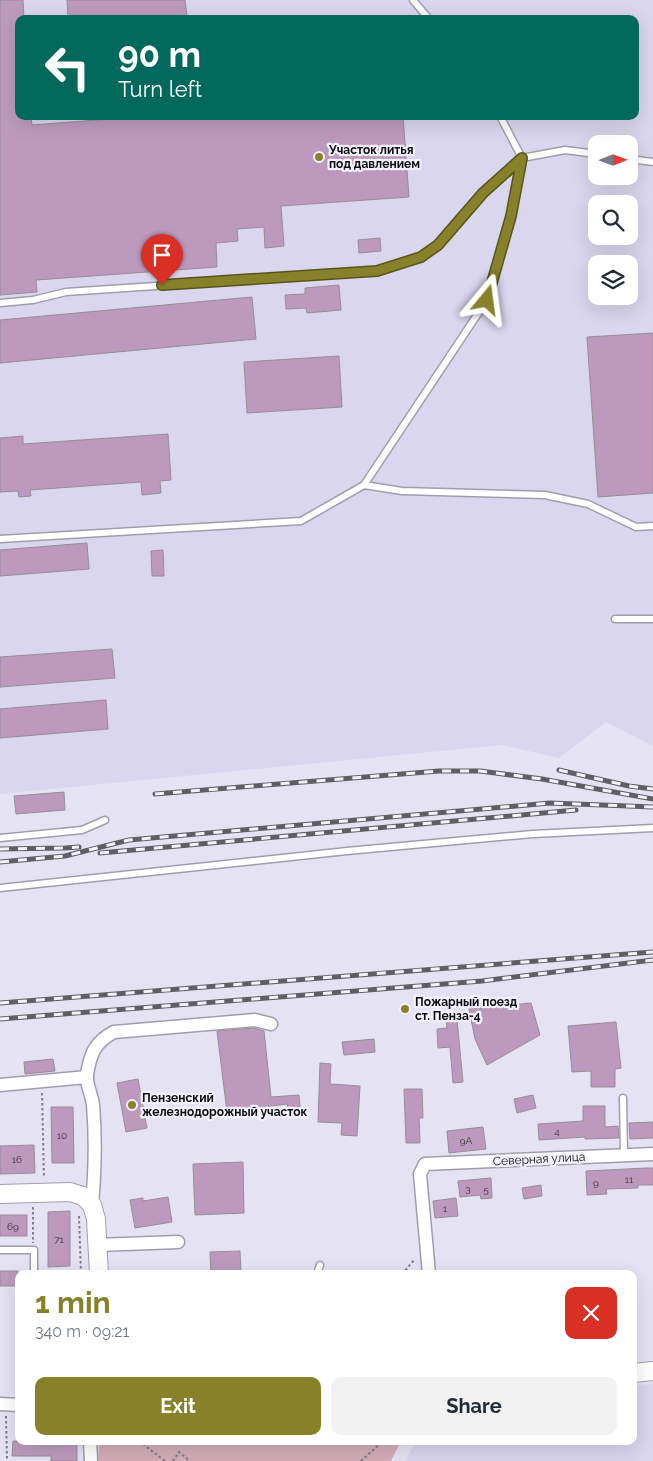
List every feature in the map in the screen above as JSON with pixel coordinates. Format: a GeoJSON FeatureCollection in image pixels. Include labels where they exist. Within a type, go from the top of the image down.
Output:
{"type":"FeatureCollection","features":[{"type":"Feature","properties":{"kind":"main road"},"geometry":{"type":"LineString","coordinates":[[0,1194],[70,1192],[83,1196],[86,1207],[96,1219],[98,1270]]}},
{"type":"Feature","properties":{"kind":"main road"},"geometry":{"type":"LineString","coordinates":[[637,1373],[653,1371]]}},
{"type":"Feature","properties":{"kind":"street"},"geometry":{"type":"LineString","coordinates":[[86,1207],[96,1168],[93,1103],[87,1078],[94,1051],[102,1039],[114,1032],[255,1020],[271,1024]]}},
{"type":"Feature","properties":{"kind":"street"},"geometry":{"type":"LineString","coordinates":[[0,1085],[87,1078]]}},
{"type":"Feature","properties":{"kind":"street","name":"Северная улица"},"geometry":{"type":"LineString","coordinates":[[429,1270],[420,1174],[425,1164],[653,1154]]}},
{"type":"Feature","properties":{"kind":"street"},"geometry":{"type":"LineString","coordinates":[[97,1246],[178,1242]]}},
{"type":"Feature","properties":{"kind":"street"},"geometry":{"type":"LineString","coordinates":[[90,1445],[91,1461]]}},
{"type":"Feature","properties":{"kind":"lane"},"geometry":{"type":"LineString","coordinates":[[412,0],[425,15]]}},
{"type":"Feature","properties":{"kind":"lane"},"geometry":{"type":"LineString","coordinates":[[0,539],[300,520],[364,484],[487,300],[511,216],[522,158],[502,120]]}},
{"type":"Feature","properties":{"kind":"lane"},"geometry":{"type":"LineString","coordinates":[[0,303],[33,300],[66,292],[377,271],[397,266],[421,257],[438,245],[483,193],[522,158],[565,150],[588,153]]}},
{"type":"Feature","properties":{"kind":"lane"},"geometry":{"type":"LineString","coordinates":[[638,160],[653,162]]}},
{"type":"Feature","properties":{"kind":"lane"},"geometry":{"type":"LineString","coordinates":[[364,484],[402,491],[545,495],[588,504],[636,528],[653,526]]}},
{"type":"Feature","properties":{"kind":"lane"},"geometry":{"type":"LineString","coordinates":[[616,619],[653,619]]}},
{"type":"Feature","properties":{"kind":"lane"},"geometry":{"type":"LineString","coordinates":[[0,838],[82,830],[105,820]]}},
{"type":"Feature","properties":{"kind":"lane"},"geometry":{"type":"LineString","coordinates":[[0,888],[347,851],[533,834],[653,828]]}},
{"type":"Feature","properties":{"kind":"lane"},"geometry":{"type":"LineString","coordinates":[[622,1098],[624,1155]]}},
{"type":"Feature","properties":{"kind":"lane"},"geometry":{"type":"LineString","coordinates":[[0,1250],[34,1250],[34,1270]]}},
{"type":"Feature","properties":{"kind":"lane"},"geometry":{"type":"LineString","coordinates":[[318,1270],[320,1265]]}},
{"type":"Feature","properties":{"kind":"path"},"geometry":{"type":"LineString","coordinates":[[34,1250],[33,1193],[44,1184],[42,1081]]}},
{"type":"Feature","properties":{"kind":"path"},"geometry":{"type":"LineString","coordinates":[[81,1270],[86,1207]]}},
{"type":"Feature","properties":{"kind":"path"},"geometry":{"type":"LineString","coordinates":[[7,1461],[8,1405]]}},
{"type":"Feature","properties":{"kind":"path"},"geometry":{"type":"LineString","coordinates":[[145,1445],[165,1461]]}},
{"type":"Feature","properties":{"kind":"path"},"geometry":{"type":"LineString","coordinates":[[363,1460],[379,1445]]}},
{"type":"Feature","properties":{"kind":"path"},"geometry":{"type":"LineString","coordinates":[[173,1461],[179,1452],[190,1461]]}},
{"type":"Feature","properties":{"kind":"shaded area"},"geometry":{"type":"Polygon","coordinates":[[[0,0],[653,0],[653,746],[606,722],[559,758],[502,745],[0,794],[0,0]]]}},
{"type":"Feature","properties":{"kind":"shaded area"},"geometry":{"type":"Polygon","coordinates":[[[653,1384],[653,1461],[405,1461],[414,1445],[637,1445],[637,1385],[653,1384]]]}},
{"type":"Feature","properties":{"kind":"shaded area"},"geometry":{"type":"Polygon","coordinates":[[[99,1445],[399,1445],[391,1461],[98,1461],[99,1445]]]}},
{"type":"Feature","properties":{"kind":"building"},"geometry":{"type":"Polygon","coordinates":[[[0,0],[23,0],[24,15],[15,15],[15,120],[31,120],[32,125],[96,120],[403,120],[409,197],[281,206],[284,246],[265,248],[264,227],[237,229],[238,241],[216,243],[217,267],[36,280],[37,292],[0,295],[0,0]]]}},
{"type":"Feature","properties":{"kind":"building"},"geometry":{"type":"Polygon","coordinates":[[[67,0],[185,0],[187,15],[68,15],[67,0]]]}},
{"type":"Feature","properties":{"kind":"building"},"geometry":{"type":"Polygon","coordinates":[[[380,238],[381,251],[359,253],[358,240],[380,238]]]}},
{"type":"Feature","properties":{"kind":"building"},"geometry":{"type":"Polygon","coordinates":[[[339,285],[341,310],[307,313],[306,308],[286,309],[285,295],[305,294],[305,288],[339,285]]]}},
{"type":"Feature","properties":{"kind":"building"},"geometry":{"type":"Polygon","coordinates":[[[252,297],[256,339],[0,363],[0,320],[252,297]]]}},
{"type":"Feature","properties":{"kind":"building"},"geometry":{"type":"Polygon","coordinates":[[[653,333],[653,493],[598,497],[587,337],[653,333]]]}},
{"type":"Feature","properties":{"kind":"building"},"geometry":{"type":"Polygon","coordinates":[[[339,356],[342,407],[247,413],[244,362],[339,356]]]}},
{"type":"Feature","properties":{"kind":"building"},"geometry":{"type":"Polygon","coordinates":[[[168,434],[171,480],[160,481],[161,493],[142,495],[141,482],[30,490],[31,496],[19,497],[18,491],[0,492],[0,438],[23,436],[23,444],[168,434]]]}},
{"type":"Feature","properties":{"kind":"building"},"geometry":{"type":"Polygon","coordinates":[[[87,543],[89,569],[0,576],[0,550],[87,543]]]}},
{"type":"Feature","properties":{"kind":"building"},"geometry":{"type":"Polygon","coordinates":[[[163,550],[164,576],[152,576],[151,551],[163,550]]]}},
{"type":"Feature","properties":{"kind":"building"},"geometry":{"type":"Polygon","coordinates":[[[112,649],[115,678],[0,687],[0,657],[112,649]]]}},
{"type":"Feature","properties":{"kind":"building"},"geometry":{"type":"Polygon","coordinates":[[[106,700],[108,729],[0,738],[0,709],[106,700]]]}},
{"type":"Feature","properties":{"kind":"building"},"geometry":{"type":"Polygon","coordinates":[[[64,792],[65,810],[16,814],[14,796],[64,792]]]}},
{"type":"Feature","properties":{"kind":"building"},"geometry":{"type":"Polygon","coordinates":[[[531,1003],[540,1035],[487,1065],[475,1039],[469,1009],[531,1003]]]}},
{"type":"Feature","properties":{"kind":"building"},"geometry":{"type":"Polygon","coordinates":[[[457,1019],[463,1082],[453,1083],[450,1047],[438,1048],[437,1029],[447,1028],[446,1020],[457,1019]]]}},
{"type":"Feature","properties":{"kind":"building"},"geometry":{"type":"Polygon","coordinates":[[[616,1022],[621,1068],[615,1069],[615,1087],[591,1087],[591,1071],[572,1072],[568,1026],[616,1022]]]}},
{"type":"Feature","properties":{"kind":"building"},"geometry":{"type":"Polygon","coordinates":[[[254,1028],[264,1031],[271,1097],[299,1095],[300,1107],[288,1108],[287,1104],[227,1112],[217,1031],[254,1028]]]}},
{"type":"Feature","properties":{"kind":"building"},"geometry":{"type":"Polygon","coordinates":[[[374,1039],[375,1052],[344,1055],[342,1042],[374,1039]]]}},
{"type":"Feature","properties":{"kind":"building"},"geometry":{"type":"Polygon","coordinates":[[[53,1059],[55,1071],[25,1074],[24,1062],[53,1059]]]}},
{"type":"Feature","properties":{"kind":"building"},"geometry":{"type":"Polygon","coordinates":[[[320,1063],[331,1064],[330,1084],[360,1086],[357,1136],[341,1135],[342,1123],[318,1122],[320,1063]]]}},
{"type":"Feature","properties":{"kind":"building","name":"Пензенский железнодорожный участок"},"geometry":{"type":"Polygon","coordinates":[[[138,1079],[147,1128],[126,1132],[117,1083],[138,1079]]]}},
{"type":"Feature","properties":{"kind":"building"},"geometry":{"type":"Polygon","coordinates":[[[404,1089],[422,1089],[423,1118],[419,1118],[420,1143],[406,1143],[404,1089]]]}},
{"type":"Feature","properties":{"kind":"building"},"geometry":{"type":"Polygon","coordinates":[[[533,1095],[536,1108],[517,1113],[514,1099],[533,1095]]]}},
{"type":"Feature","properties":{"kind":"building"},"geometry":{"type":"Polygon","coordinates":[[[583,1106],[605,1106],[605,1127],[618,1126],[619,1138],[585,1139],[585,1137],[539,1140],[538,1124],[583,1121],[583,1106]]]}},
{"type":"Feature","properties":{"kind":"building"},"geometry":{"type":"Polygon","coordinates":[[[51,1107],[73,1107],[74,1163],[52,1163],[51,1107]]]}},
{"type":"Feature","properties":{"kind":"building"},"geometry":{"type":"Polygon","coordinates":[[[653,1122],[653,1138],[630,1139],[629,1123],[653,1122]]]}},
{"type":"Feature","properties":{"kind":"building"},"geometry":{"type":"Polygon","coordinates":[[[483,1127],[486,1149],[449,1153],[447,1131],[483,1127]]]}},
{"type":"Feature","properties":{"kind":"building"},"geometry":{"type":"Polygon","coordinates":[[[34,1145],[35,1173],[0,1174],[0,1146],[34,1145]]]}},
{"type":"Feature","properties":{"kind":"building"},"geometry":{"type":"Polygon","coordinates":[[[243,1162],[244,1213],[195,1215],[193,1164],[243,1162]]]}},
{"type":"Feature","properties":{"kind":"building"},"geometry":{"type":"Polygon","coordinates":[[[653,1168],[653,1185],[638,1185],[638,1188],[606,1189],[607,1194],[587,1195],[586,1171],[653,1168]]]}},
{"type":"Feature","properties":{"kind":"building"},"geometry":{"type":"Polygon","coordinates":[[[491,1178],[492,1198],[481,1199],[480,1195],[460,1197],[458,1181],[491,1178]]]}},
{"type":"Feature","properties":{"kind":"building"},"geometry":{"type":"Polygon","coordinates":[[[541,1185],[542,1196],[524,1199],[522,1188],[541,1185]]]}},
{"type":"Feature","properties":{"kind":"building"},"geometry":{"type":"Polygon","coordinates":[[[168,1197],[172,1222],[135,1228],[130,1200],[143,1198],[143,1201],[168,1197]]]}},
{"type":"Feature","properties":{"kind":"building"},"geometry":{"type":"Polygon","coordinates":[[[456,1198],[458,1216],[435,1218],[433,1201],[456,1198]]]}},
{"type":"Feature","properties":{"kind":"building"},"geometry":{"type":"Polygon","coordinates":[[[70,1211],[70,1266],[48,1267],[48,1212],[70,1211]]]}},
{"type":"Feature","properties":{"kind":"building"},"geometry":{"type":"Polygon","coordinates":[[[0,1215],[27,1215],[27,1236],[0,1236],[0,1215]]]}},
{"type":"Feature","properties":{"kind":"building"},"geometry":{"type":"Polygon","coordinates":[[[240,1251],[241,1270],[211,1270],[210,1252],[240,1251]]]}},
{"type":"Feature","properties":{"kind":"building"},"geometry":{"type":"Polygon","coordinates":[[[0,1271],[15,1271],[15,1286],[0,1286],[0,1271]]]}},
{"type":"Feature","properties":{"kind":"building"},"geometry":{"type":"Polygon","coordinates":[[[13,1441],[15,1441],[15,1445],[77,1445],[77,1461],[51,1461],[51,1456],[12,1456],[13,1441]]]}},
{"type":"Feature","properties":{"kind":"railway"},"geometry":{"type":"LineString","coordinates":[[559,770],[629,786],[653,789]]}},
{"type":"Feature","properties":{"kind":"railway"},"geometry":{"type":"LineString","coordinates":[[155,794],[439,771],[480,771],[542,779],[653,799]]}},
{"type":"Feature","properties":{"kind":"railway"},"geometry":{"type":"LineString","coordinates":[[0,862],[65,856],[129,840],[550,803],[653,807]]}},
{"type":"Feature","properties":{"kind":"railway"},"geometry":{"type":"LineString","coordinates":[[100,853],[576,810]]}},
{"type":"Feature","properties":{"kind":"railway"},"geometry":{"type":"LineString","coordinates":[[0,849],[79,847]]}},
{"type":"Feature","properties":{"kind":"railway"},"geometry":{"type":"LineString","coordinates":[[0,1003],[653,952]]}},
{"type":"Feature","properties":{"kind":"railway"},"geometry":{"type":"LineString","coordinates":[[0,1019],[482,981],[653,960]]}},
{"type":"Feature","properties":{"kind":"place","name":"Участок литья под давлением"},"geometry":{"type":"Point","coordinates":[319,157]}},
{"type":"Feature","properties":{"kind":"place","name":"Пожарный поезд ст. Пенза-4"},"geometry":{"type":"Point","coordinates":[405,1009]}},
{"type":"Feature","properties":{"kind":"place","name":"Пензенский железнодорожный участок"},"geometry":{"type":"Point","coordinates":[132,1105]}},
{"type":"Feature","properties":{"kind":"route"},"geometry":{"type":"LineString","coordinates":[[162,285],[377,271],[397,266],[421,257],[438,245],[483,193],[522,158],[511,216],[487,300]]}}]}
